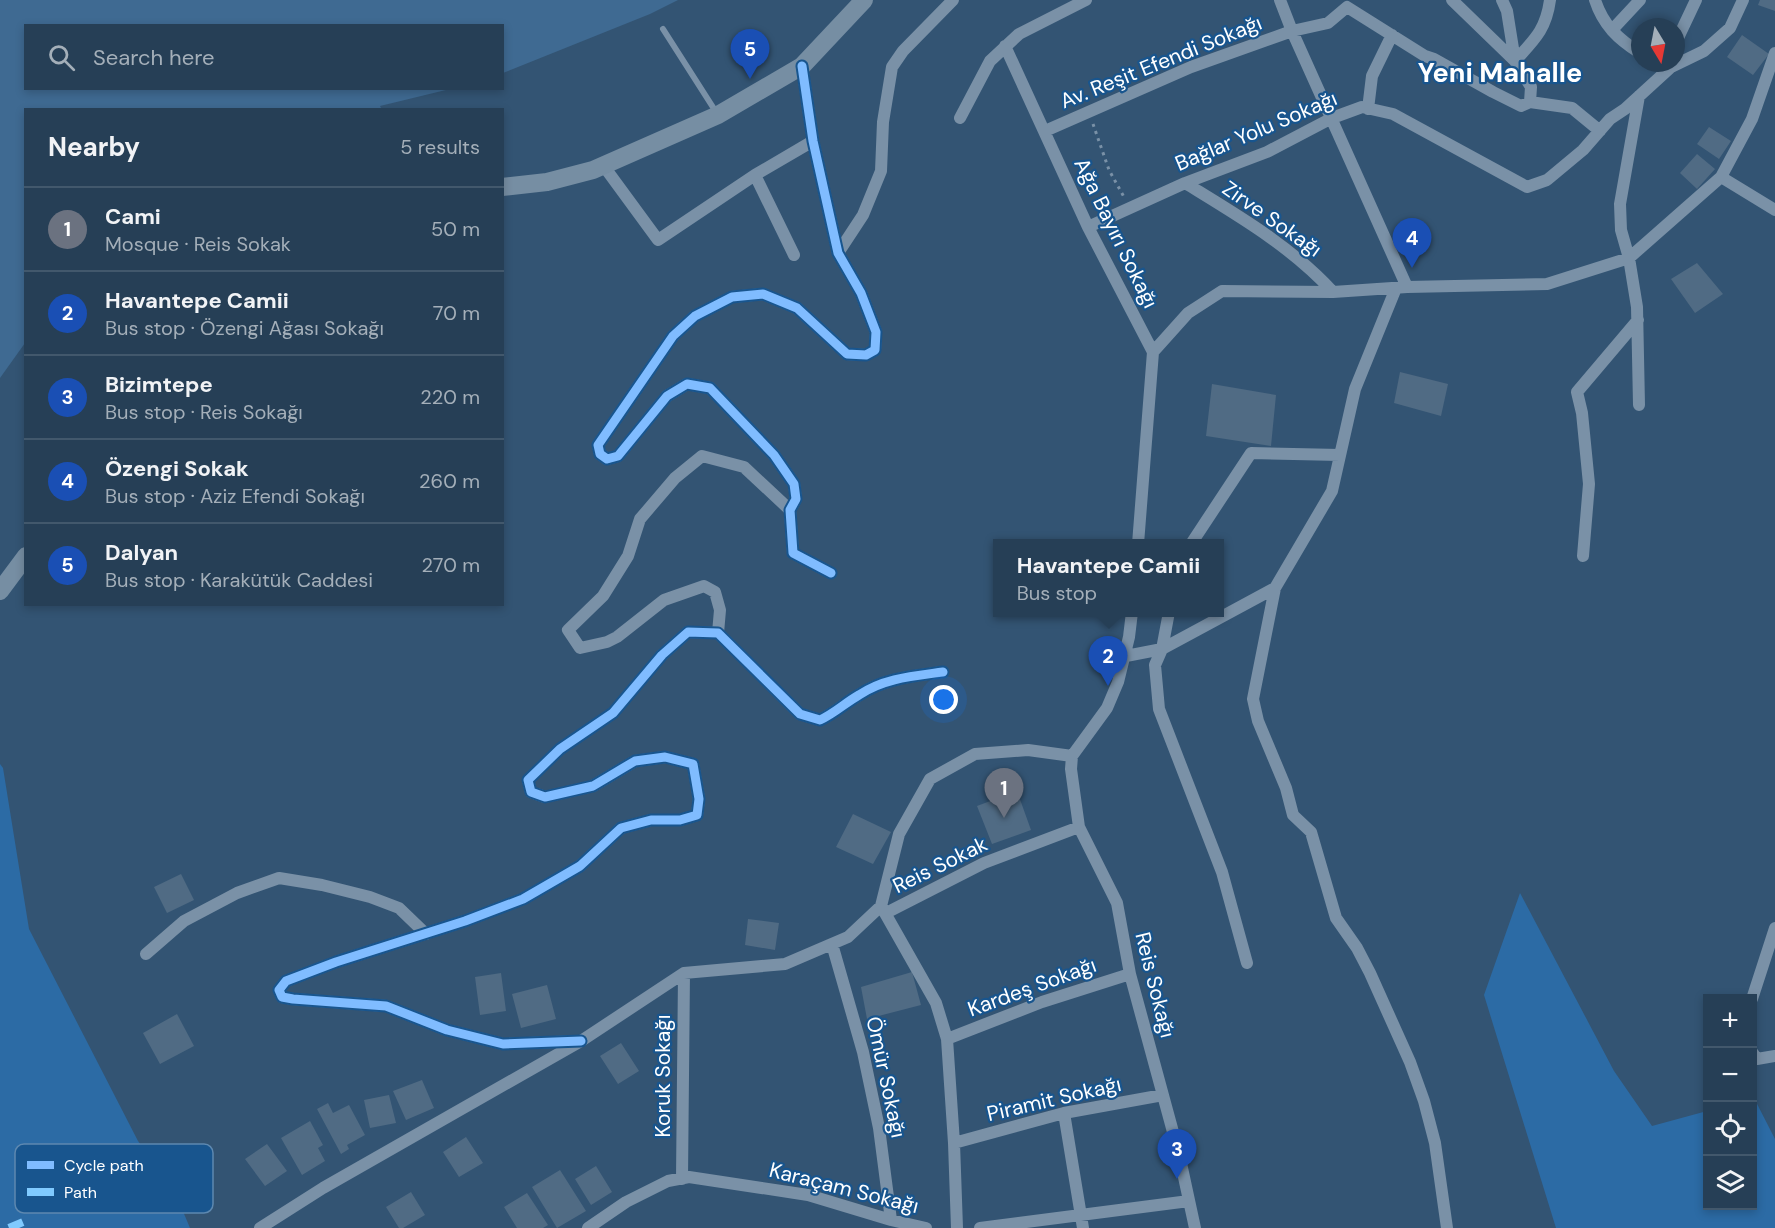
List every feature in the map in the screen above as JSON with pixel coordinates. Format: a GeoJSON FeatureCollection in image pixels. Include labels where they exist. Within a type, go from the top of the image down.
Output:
{"type":"FeatureCollection","features":[{"type":"Feature","properties":{"kind":"main road"},"geometry":{"type":"LineString","coordinates":[[504,187],[547,182],[593,170],[718,115],[802,66],[864,0]]}},
{"type":"Feature","properties":{"kind":"main road"},"geometry":{"type":"LineString","coordinates":[[0,591],[24,559]]}},
{"type":"Feature","properties":{"kind":"street"},"geometry":{"type":"LineString","coordinates":[[838,253],[863,215],[881,171],[883,122],[892,68],[903,51],[953,0]]}},
{"type":"Feature","properties":{"kind":"street"},"geometry":{"type":"LineString","coordinates":[[960,118],[990,60],[1018,34],[1086,0]]}},
{"type":"Feature","properties":{"kind":"street"},"geometry":{"type":"LineString","coordinates":[[1280,0],[1402,287],[1355,389],[1332,491],[1275,588],[1254,699],[1258,721],[1286,788],[1293,815],[1311,832],[1336,918],[1357,948],[1370,973],[1410,1062],[1424,1101],[1435,1143],[1448,1228]]}},
{"type":"Feature","properties":{"kind":"street"},"geometry":{"type":"LineString","coordinates":[[1452,0],[1515,61],[1531,87],[1530,102]]}},
{"type":"Feature","properties":{"kind":"street"},"geometry":{"type":"LineString","coordinates":[[1502,0],[1507,11],[1515,61]]}},
{"type":"Feature","properties":{"kind":"street"},"geometry":{"type":"LineString","coordinates":[[1515,61],[1539,34],[1547,18],[1550,0]]}},
{"type":"Feature","properties":{"kind":"street"},"geometry":{"type":"LineString","coordinates":[[1595,0],[1601,18],[1631,47]]}},
{"type":"Feature","properties":{"kind":"street"},"geometry":{"type":"LineString","coordinates":[[1612,30],[1640,0]]}},
{"type":"Feature","properties":{"kind":"street"},"geometry":{"type":"LineString","coordinates":[[1685,26],[1696,0]]}},
{"type":"Feature","properties":{"kind":"street","name":"Bağlar Yolu Sokağı"},"geometry":{"type":"LineString","coordinates":[[1685,58],[1704,51],[1730,28],[1743,0]]}},
{"type":"Feature","properties":{"kind":"street","name":"Av. Reşit Efendi Sokağı"},"geometry":{"type":"LineString","coordinates":[[1045,131],[1191,67],[1292,31],[1328,23],[1347,8],[1392,35]]}},
{"type":"Feature","properties":{"kind":"street"},"geometry":{"type":"LineString","coordinates":[[1368,109],[1372,76],[1392,35],[1425,56],[1521,106],[1530,102],[1572,108],[1600,130]]}},
{"type":"Feature","properties":{"kind":"street","name":"Ağa Bayırı Sokağı"},"geometry":{"type":"LineString","coordinates":[[1005,46],[1088,227],[1153,352]]}},
{"type":"Feature","properties":{"kind":"street"},"geometry":{"type":"LineString","coordinates":[[1138,539],[1153,352],[1188,313],[1222,291],[1333,292],[1402,287],[1547,284],[1629,258],[1721,177],[1752,119],[1773,68],[1775,52]]}},
{"type":"Feature","properties":{"kind":"street"},"geometry":{"type":"LineString","coordinates":[[802,66],[813,141],[838,253],[861,293],[876,332],[875,350],[866,355],[847,354],[797,308],[763,294],[732,297],[695,316],[673,336],[598,446],[600,454],[607,459],[618,456],[667,396],[687,384],[710,388],[774,455],[794,484],[796,499],[790,510],[793,553],[831,573]]}},
{"type":"Feature","properties":{"kind":"street","name":"Bağlar Yolu Sokağı"},"geometry":{"type":"LineString","coordinates":[[1088,227],[1185,183],[1267,152],[1332,118],[1362,107],[1393,114],[1527,187],[1547,180],[1583,150],[1610,119],[1640,96],[1661,72]]}},
{"type":"Feature","properties":{"kind":"street"},"geometry":{"type":"LineString","coordinates":[[1639,405],[1638,320],[1629,258],[1621,230],[1620,204],[1640,96]]}},
{"type":"Feature","properties":{"kind":"street"},"geometry":{"type":"LineString","coordinates":[[603,165],[658,240],[755,175],[813,141]]}},
{"type":"Feature","properties":{"kind":"street"},"geometry":{"type":"LineString","coordinates":[[755,175],[794,255]]}},
{"type":"Feature","properties":{"kind":"street"},"geometry":{"type":"LineString","coordinates":[[1721,177],[1775,210]]}},
{"type":"Feature","properties":{"kind":"street","name":"Zirve Sokağı"},"geometry":{"type":"LineString","coordinates":[[1185,183],[1275,240],[1319,276],[1333,292]]}},
{"type":"Feature","properties":{"kind":"street"},"geometry":{"type":"LineString","coordinates":[[1584,556],[1589,484],[1582,413],[1577,392],[1638,320]]}},
{"type":"Feature","properties":{"kind":"street"},"geometry":{"type":"LineString","coordinates":[[1194,539],[1251,453],[1340,455]]}},
{"type":"Feature","properties":{"kind":"street"},"geometry":{"type":"LineString","coordinates":[[718,633],[720,610],[715,592],[704,586],[664,600],[617,637],[607,642],[579,648],[568,630],[603,596],[628,556],[640,519],[675,478],[702,456],[744,467],[790,510]]}},
{"type":"Feature","properties":{"kind":"street"},"geometry":{"type":"LineString","coordinates":[[1224,616],[1275,588]]}},
{"type":"Feature","properties":{"kind":"street"},"geometry":{"type":"LineString","coordinates":[[957,1228],[947,1039],[936,1003],[884,910],[899,834],[930,779],[975,753],[1028,750],[1072,756],[1107,708],[1126,656],[1131,617]]}},
{"type":"Feature","properties":{"kind":"street"},"geometry":{"type":"LineString","coordinates":[[1168,617],[1162,649],[1155,664],[1159,709],[1222,873],[1247,963]]}},
{"type":"Feature","properties":{"kind":"street"},"geometry":{"type":"LineString","coordinates":[[1126,656],[1162,649],[1221,617]]}},
{"type":"Feature","properties":{"kind":"street"},"geometry":{"type":"LineString","coordinates":[[581,1041],[503,1044],[447,1030],[386,1006],[293,999],[282,997],[279,990],[286,981],[336,962],[465,921],[523,899],[580,866],[621,828],[651,820],[680,820],[697,815],[699,799],[693,764],[665,757],[635,761],[593,786],[546,797],[531,792],[528,780],[560,749],[613,712],[662,655],[687,632],[718,633],[800,714],[820,720],[837,712],[860,694],[892,679],[943,672]]}},
{"type":"Feature","properties":{"kind":"street","name":"Reis Sokağı"},"geometry":{"type":"LineString","coordinates":[[1072,756],[1071,769],[1079,827],[1117,903],[1130,974],[1179,1154],[1195,1228]]}},
{"type":"Feature","properties":{"kind":"street","name":"Reis Sokak"},"geometry":{"type":"LineString","coordinates":[[684,973],[785,964],[848,937],[884,910],[984,863],[1079,827]]}},
{"type":"Feature","properties":{"kind":"street"},"geometry":{"type":"LineString","coordinates":[[146,954],[184,921],[237,893],[279,878],[322,885],[380,900],[399,908],[426,934]]}},
{"type":"Feature","properties":{"kind":"street"},"geometry":{"type":"LineString","coordinates":[[1754,994],[1775,928]]}},
{"type":"Feature","properties":{"kind":"street","name":"Ömür Sokağı"},"geometry":{"type":"LineString","coordinates":[[832,944],[863,1052],[879,1128],[891,1220]]}},
{"type":"Feature","properties":{"kind":"street"},"geometry":{"type":"LineString","coordinates":[[250,1228],[258,1228],[323,1188],[581,1041],[684,973]]}},
{"type":"Feature","properties":{"kind":"street","name":"Koruk Sokağı"},"geometry":{"type":"LineString","coordinates":[[682,1179],[684,973]]}},
{"type":"Feature","properties":{"kind":"street","name":"Kardeş Sokağı"},"geometry":{"type":"LineString","coordinates":[[947,1039],[1042,1002],[1130,974]]}},
{"type":"Feature","properties":{"kind":"street"},"geometry":{"type":"LineString","coordinates":[[1757,1059],[1775,1056]]}},
{"type":"Feature","properties":{"kind":"street","name":"Piramit Sokağı"},"geometry":{"type":"LineString","coordinates":[[954,1143],[1064,1113],[1163,1095]]}},
{"type":"Feature","properties":{"kind":"street"},"geometry":{"type":"LineString","coordinates":[[1064,1113],[1083,1228]]}},
{"type":"Feature","properties":{"kind":"street","name":"Karaçam Sokağı"},"geometry":{"type":"LineString","coordinates":[[588,1228],[626,1202],[668,1181],[689,1177],[808,1195],[926,1228]]}},
{"type":"Feature","properties":{"kind":"street"},"geometry":{"type":"LineString","coordinates":[[980,1228],[1189,1201]]}},
{"type":"Feature","properties":{"kind":"lane"},"geometry":{"type":"LineString","coordinates":[[663,29],[718,115]]}},
{"type":"Feature","properties":{"kind":"path"},"geometry":{"type":"LineString","coordinates":[[1090,110],[1093,127],[1109,170],[1130,207]]}},
{"type":"Feature","properties":{"kind":"shaded area"},"geometry":{"type":"Polygon","coordinates":[[[0,0],[678,0],[650,14],[504,73],[504,24],[24,24],[24,90],[446,90],[380,106],[381,108],[24,108],[24,344],[0,378],[0,0]]]}},
{"type":"Feature","properties":{"kind":"shaded area"},"geometry":{"type":"Polygon","coordinates":[[[0,764],[3,768],[29,929],[140,1144],[15,1144],[15,1213],[184,1213],[190,1228],[0,1228],[0,764]]]}},
{"type":"Feature","properties":{"kind":"shaded area"},"geometry":{"type":"Polygon","coordinates":[[[1520,893],[1614,1071],[1652,1126],[1703,1112],[1703,1210],[1757,1210],[1757,1104],[1775,1139],[1775,1228],[1556,1228],[1484,995],[1520,893]]]}},
{"type":"Feature","properties":{"kind":"building"},"geometry":{"type":"Polygon","coordinates":[[[1760,0],[1775,0],[1775,11],[1758,5],[1760,0]]]}},
{"type":"Feature","properties":{"kind":"building"},"geometry":{"type":"Polygon","coordinates":[[[1742,35],[1769,54],[1753,75],[1727,57],[1742,35]]]}},
{"type":"Feature","properties":{"kind":"building"},"geometry":{"type":"Polygon","coordinates":[[[1709,127],[1731,141],[1719,159],[1697,144],[1709,127]]]}},
{"type":"Feature","properties":{"kind":"building"},"geometry":{"type":"Polygon","coordinates":[[[1697,154],[1715,169],[1697,189],[1680,173],[1697,154]]]}},
{"type":"Feature","properties":{"kind":"building"},"geometry":{"type":"Polygon","coordinates":[[[1697,263],[1723,294],[1695,313],[1671,279],[1697,263]]]}},
{"type":"Feature","properties":{"kind":"building"},"geometry":{"type":"Polygon","coordinates":[[[1400,372],[1448,384],[1441,416],[1394,403],[1400,372]]]}},
{"type":"Feature","properties":{"kind":"building"},"geometry":{"type":"Polygon","coordinates":[[[1212,384],[1276,395],[1271,446],[1206,436],[1212,384]]]}},
{"type":"Feature","properties":{"kind":"building"},"geometry":{"type":"Polygon","coordinates":[[[1017,791],[1031,830],[992,844],[977,806],[1017,791]]]}},
{"type":"Feature","properties":{"kind":"building"},"geometry":{"type":"Polygon","coordinates":[[[853,814],[891,832],[873,864],[836,847],[853,814]]]}},
{"type":"Feature","properties":{"kind":"building"},"geometry":{"type":"Polygon","coordinates":[[[181,874],[194,900],[167,913],[154,887],[181,874]]]}},
{"type":"Feature","properties":{"kind":"building"},"geometry":{"type":"Polygon","coordinates":[[[748,919],[779,923],[775,950],[745,945],[748,919]]]}},
{"type":"Feature","properties":{"kind":"building"},"geometry":{"type":"Polygon","coordinates":[[[912,972],[921,1005],[867,1019],[861,987],[912,972]]]}},
{"type":"Feature","properties":{"kind":"building"},"geometry":{"type":"Polygon","coordinates":[[[501,973],[506,1011],[480,1015],[475,977],[501,973]]]}},
{"type":"Feature","properties":{"kind":"building"},"geometry":{"type":"Polygon","coordinates":[[[547,985],[556,1019],[521,1028],[512,994],[547,985]]]}},
{"type":"Feature","properties":{"kind":"building"},"geometry":{"type":"Polygon","coordinates":[[[177,1014],[194,1046],[160,1064],[143,1033],[177,1014]]]}},
{"type":"Feature","properties":{"kind":"building"},"geometry":{"type":"Polygon","coordinates":[[[621,1043],[639,1071],[618,1084],[600,1056],[621,1043]]]}},
{"type":"Feature","properties":{"kind":"building"},"geometry":{"type":"Polygon","coordinates":[[[422,1080],[434,1108],[406,1120],[393,1091],[422,1080]]]}},
{"type":"Feature","properties":{"kind":"building"},"geometry":{"type":"Polygon","coordinates":[[[389,1095],[396,1123],[370,1128],[364,1100],[389,1095]]]}},
{"type":"Feature","properties":{"kind":"building"},"geometry":{"type":"Polygon","coordinates":[[[328,1103],[333,1113],[349,1105],[365,1135],[347,1145],[349,1149],[341,1154],[317,1109],[328,1103]]]}},
{"type":"Feature","properties":{"kind":"building"},"geometry":{"type":"Polygon","coordinates":[[[310,1121],[323,1145],[318,1148],[325,1161],[302,1175],[281,1138],[310,1121]]]}},
{"type":"Feature","properties":{"kind":"building"},"geometry":{"type":"Polygon","coordinates":[[[466,1137],[483,1163],[459,1177],[443,1152],[466,1137]]]}},
{"type":"Feature","properties":{"kind":"building"},"geometry":{"type":"Polygon","coordinates":[[[267,1144],[287,1171],[265,1186],[245,1159],[267,1144]]]}},
{"type":"Feature","properties":{"kind":"building"},"geometry":{"type":"Polygon","coordinates":[[[596,1166],[612,1192],[591,1205],[575,1179],[596,1166]]]}},
{"type":"Feature","properties":{"kind":"building"},"geometry":{"type":"Polygon","coordinates":[[[560,1170],[586,1211],[557,1228],[532,1187],[560,1170]]]}},
{"type":"Feature","properties":{"kind":"building"},"geometry":{"type":"Polygon","coordinates":[[[411,1192],[425,1215],[399,1228],[386,1207],[411,1192]]]}},
{"type":"Feature","properties":{"kind":"building"},"geometry":{"type":"Polygon","coordinates":[[[527,1193],[548,1225],[543,1228],[517,1228],[504,1207],[527,1193]]]}},
{"type":"Feature","properties":{"kind":"marked path"},"geometry":{"type":"LineString","coordinates":[[9,1228],[23,1222],[26,1228]]}},
{"type":"Feature","properties":{"kind":"cycle path"},"geometry":{"type":"LineString","coordinates":[[802,66],[813,141],[838,253],[861,293],[876,332],[875,350],[866,355],[847,354],[797,308],[763,294],[732,297],[695,316],[673,336],[598,445],[600,454],[607,459],[618,456],[667,396],[687,384],[710,388],[774,455],[794,484],[796,499],[790,510],[793,553],[831,573]]}},
{"type":"Feature","properties":{"kind":"cycle path"},"geometry":{"type":"LineString","coordinates":[[581,1041],[503,1044],[447,1030],[386,1006],[293,999],[282,997],[279,990],[286,981],[336,962],[465,921],[523,899],[580,866],[621,828],[651,820],[680,820],[697,815],[699,799],[693,764],[665,757],[635,761],[593,786],[545,797],[531,792],[528,780],[560,749],[613,713],[662,655],[688,632],[718,633],[800,714],[820,720],[879,685],[943,672]]}},
{"type":"Feature","properties":{"kind":"place","name":"Dalyan"},"geometry":{"type":"Point","coordinates":[750,79]}},
{"type":"Feature","properties":{"kind":"place","name":"Özengi Sokak"},"geometry":{"type":"Point","coordinates":[1412,268]}},
{"type":"Feature","properties":{"kind":"place","name":"Havantepe Camii"},"geometry":{"type":"Point","coordinates":[1108,686]}},
{"type":"Feature","properties":{"kind":"place","name":"Cami"},"geometry":{"type":"Point","coordinates":[1004,818]}},
{"type":"Feature","properties":{"kind":"place","name":"Bizimtepe"},"geometry":{"type":"Point","coordinates":[1177,1179]}},
{"type":"Feature","properties":{"kind":"district","name":"Yeni Mahalle"},"geometry":{"type":"Point","coordinates":[1500,73]}}]}
